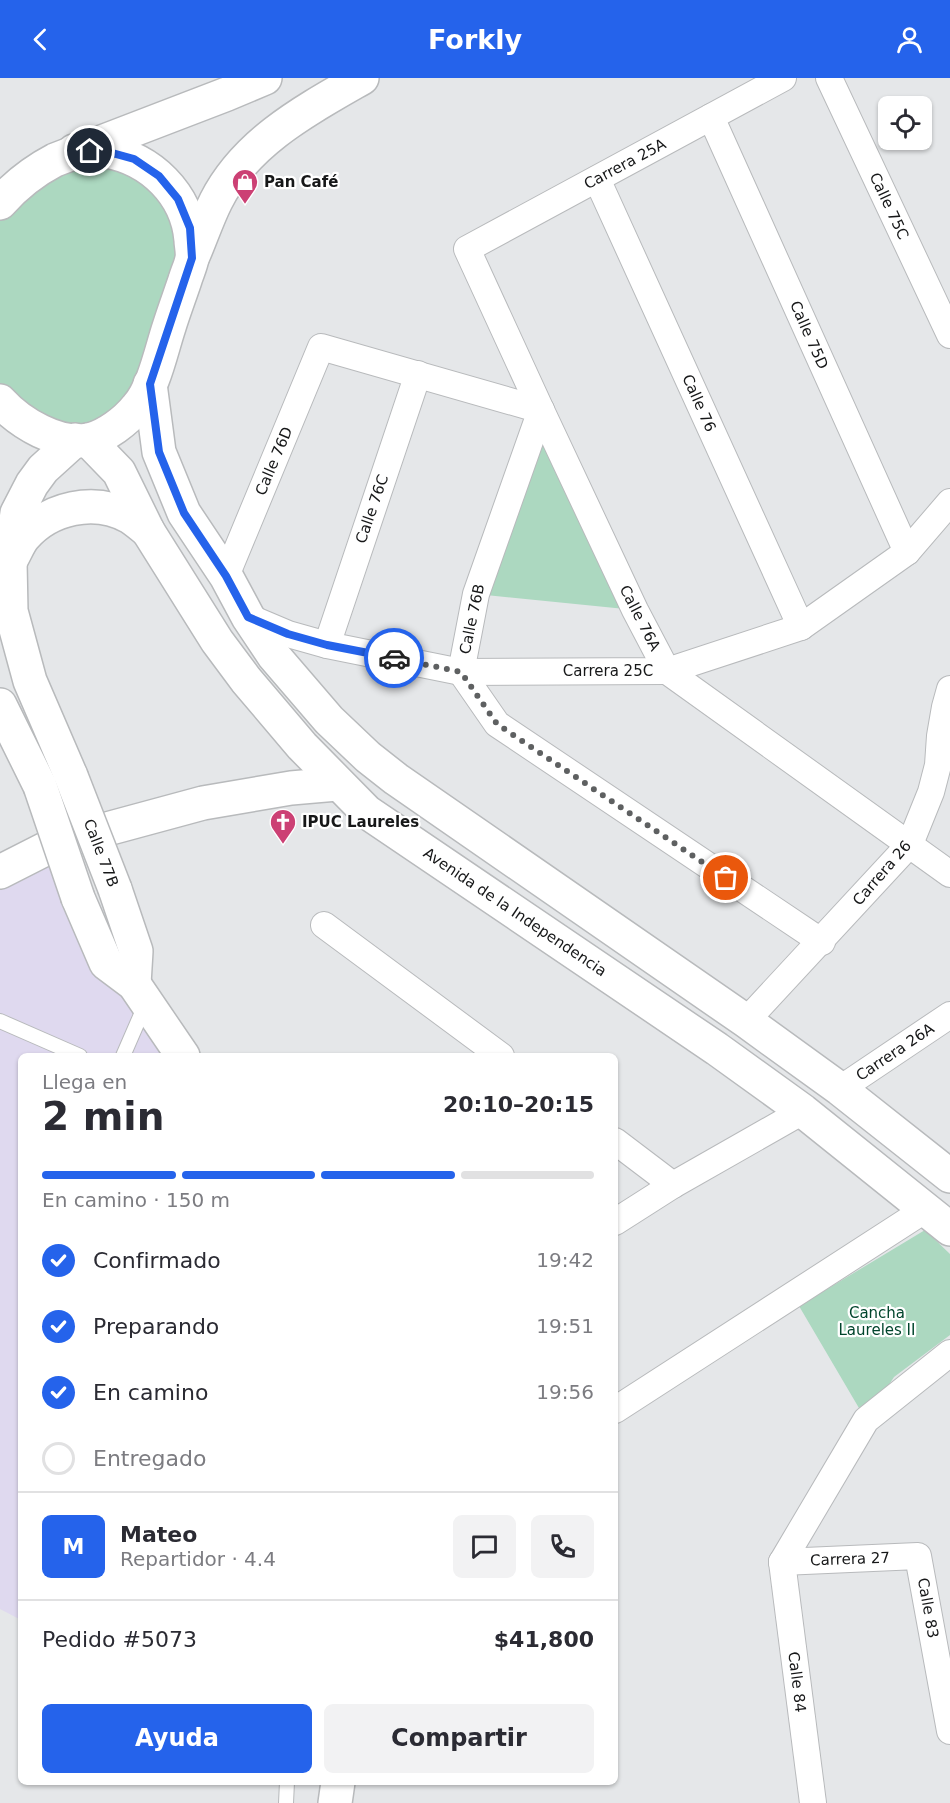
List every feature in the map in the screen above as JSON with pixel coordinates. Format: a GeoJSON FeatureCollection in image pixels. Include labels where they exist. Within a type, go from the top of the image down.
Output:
{"type":"FeatureCollection","features":[{"type":"Feature","properties":{"kind":"main road"},"geometry":{"type":"LineString","coordinates":[[0,203],[13,188],[36,170],[74,152],[265,78]]}},
{"type":"Feature","properties":{"kind":"main road"},"geometry":{"type":"LineString","coordinates":[[362,78],[308,109],[263,141],[238,168],[216,200],[192,258],[150,384],[159,452],[184,513],[226,576],[248,617],[281,645],[329,720],[368,757],[396,779],[746,1021],[840,1089],[950,1176]]}},
{"type":"Feature","properties":{"kind":"main road"},"geometry":{"type":"LineString","coordinates":[[74,152],[105,151],[134,159],[159,176],[178,199],[190,228],[192,258]]}},
{"type":"Feature","properties":{"kind":"main road","name":"Calle 77B"},"geometry":{"type":"LineString","coordinates":[[140,992],[136,951],[115,889],[71,776],[30,681],[11,611],[10,562],[17,513],[32,484],[43,469],[82,440],[104,434],[120,423],[138,407],[150,384]]}},
{"type":"Feature","properties":{"kind":"main road"},"geometry":{"type":"LineString","coordinates":[[1,408],[38,430],[55,437],[82,440]]}},
{"type":"Feature","properties":{"kind":"main road","name":"Avenida de la Independencia"},"geometry":{"type":"LineString","coordinates":[[82,440],[119,472],[148,531],[217,642],[246,680],[302,746],[367,812],[717,1049],[803,1111],[938,1219]]}},
{"type":"Feature","properties":{"kind":"main road"},"geometry":{"type":"LineString","coordinates":[[10,562],[22,539],[39,522],[60,511],[83,507],[107,508],[129,517],[148,531]]}},
{"type":"Feature","properties":{"kind":"main road"},"geometry":{"type":"LineString","coordinates":[[0,705],[40,786],[78,898],[106,963],[140,992],[180,1053]]}},
{"type":"Feature","properties":{"kind":"main road"},"geometry":{"type":"LineString","coordinates":[[0,872],[59,842],[203,803],[291,788],[337,783]]}},
{"type":"Feature","properties":{"kind":"main road"},"geometry":{"type":"LineString","coordinates":[[335,1803],[338,1785]]}},
{"type":"Feature","properties":{"kind":"street","name":"Carrera 25A"},"geometry":{"type":"LineString","coordinates":[[467,249],[783,78]]}},
{"type":"Feature","properties":{"kind":"street","name":"Calle 75C"},"geometry":{"type":"LineString","coordinates":[[829,78],[950,335]]}},
{"type":"Feature","properties":{"kind":"street","name":"Calle 75D"},"geometry":{"type":"LineString","coordinates":[[711,117],[907,552]]}},
{"type":"Feature","properties":{"kind":"street","name":"Calle 76"},"geometry":{"type":"LineString","coordinates":[[597,179],[801,627]]}},
{"type":"Feature","properties":{"kind":"street","name":"Calle 76A"},"geometry":{"type":"LineString","coordinates":[[467,249],[635,610],[667,670],[950,874]]}},
{"type":"Feature","properties":{"kind":"street","name":"Calle 76D"},"geometry":{"type":"LineString","coordinates":[[226,576],[321,346],[418,374]]}},
{"type":"Feature","properties":{"kind":"street"},"geometry":{"type":"LineString","coordinates":[[418,374],[541,410]]}},
{"type":"Feature","properties":{"kind":"street","name":"Calle 76C"},"geometry":{"type":"LineString","coordinates":[[327,645],[418,374]]}},
{"type":"Feature","properties":{"kind":"street","name":"Calle 76B"},"geometry":{"type":"LineString","coordinates":[[541,410],[476,594],[461,672],[497,724],[822,942]]}},
{"type":"Feature","properties":{"kind":"street","name":"Carrera 25C"},"geometry":{"type":"LineString","coordinates":[[281,645],[327,645],[461,672],[667,670],[801,627],[907,552],[950,502]]}},
{"type":"Feature","properties":{"kind":"street","name":"Carrera 26"},"geometry":{"type":"LineString","coordinates":[[746,1021],[822,942],[910,844],[931,792],[938,765],[940,736],[950,689]]}},
{"type":"Feature","properties":{"kind":"street"},"geometry":{"type":"LineString","coordinates":[[324,925],[497,1053]]}},
{"type":"Feature","properties":{"kind":"street","name":"Carrera 26A"},"geometry":{"type":"LineString","coordinates":[[840,1089],[950,1015]]}},
{"type":"Feature","properties":{"kind":"street"},"geometry":{"type":"LineString","coordinates":[[618,1219],[803,1111]]}},
{"type":"Feature","properties":{"kind":"street"},"geometry":{"type":"LineString","coordinates":[[618,1143],[673,1185]]}},
{"type":"Feature","properties":{"kind":"street"},"geometry":{"type":"LineString","coordinates":[[618,1408],[938,1219]]}},
{"type":"Feature","properties":{"kind":"street"},"geometry":{"type":"LineString","coordinates":[[782,1562],[866,1420],[950,1353]]}},
{"type":"Feature","properties":{"kind":"street","name":"Carrera 27"},"geometry":{"type":"LineString","coordinates":[[782,1562],[918,1556]]}},
{"type":"Feature","properties":{"kind":"street","name":"Calle 83"},"geometry":{"type":"LineString","coordinates":[[918,1556],[950,1731]]}},
{"type":"Feature","properties":{"kind":"street","name":"Calle 84"},"geometry":{"type":"LineString","coordinates":[[782,1562],[813,1803]]}},
{"type":"Feature","properties":{"kind":"lane"},"geometry":{"type":"LineString","coordinates":[[124,1053],[140,992]]}},
{"type":"Feature","properties":{"kind":"lane"},"geometry":{"type":"LineString","coordinates":[[0,1021],[73,1053]]}},
{"type":"Feature","properties":{"kind":"lane"},"geometry":{"type":"LineString","coordinates":[[286,1803],[287,1785]]}},
{"type":"Feature","properties":{"kind":"shaded area"},"geometry":{"type":"Polygon","coordinates":[[[59,842],[78,898],[181,1053],[18,1053],[18,1618],[0,1609],[0,872],[59,842]]]}},
{"type":"Feature","properties":{"kind":"green space"},"geometry":{"type":"Polygon","coordinates":[[[134,159],[190,228],[150,384],[88,440],[0,401],[0,203],[36,170],[134,159]]]}},
{"type":"Feature","properties":{"kind":"green space"},"geometry":{"type":"Polygon","coordinates":[[[541,410],[635,610],[476,594],[541,410]]]}},
{"type":"Feature","properties":{"kind":"green space","name":"Cancha Laureles II"},"geometry":{"type":"Polygon","coordinates":[[[925,1230],[950,1254],[950,1335],[894,1377],[866,1420],[799,1306],[925,1230]]]}},
{"type":"Feature","properties":{"kind":"way so far"},"geometry":{"type":"LineString","coordinates":[[394,658],[461,672],[497,724],[726,878]]}},
{"type":"Feature","properties":{"kind":"place","name":"Pan Café"},"geometry":{"type":"Point","coordinates":[245,205]}},
{"type":"Feature","properties":{"kind":"place","name":"IPUC Laureles"},"geometry":{"type":"Point","coordinates":[283,845]}},
{"type":"Feature","properties":{"kind":"route"},"geometry":{"type":"LineString","coordinates":[[90,151],[105,151],[134,159],[159,176],[178,199],[190,228],[192,258],[150,384],[159,452],[184,513],[226,576],[248,617],[288,634],[327,645],[394,658]]}}]}
